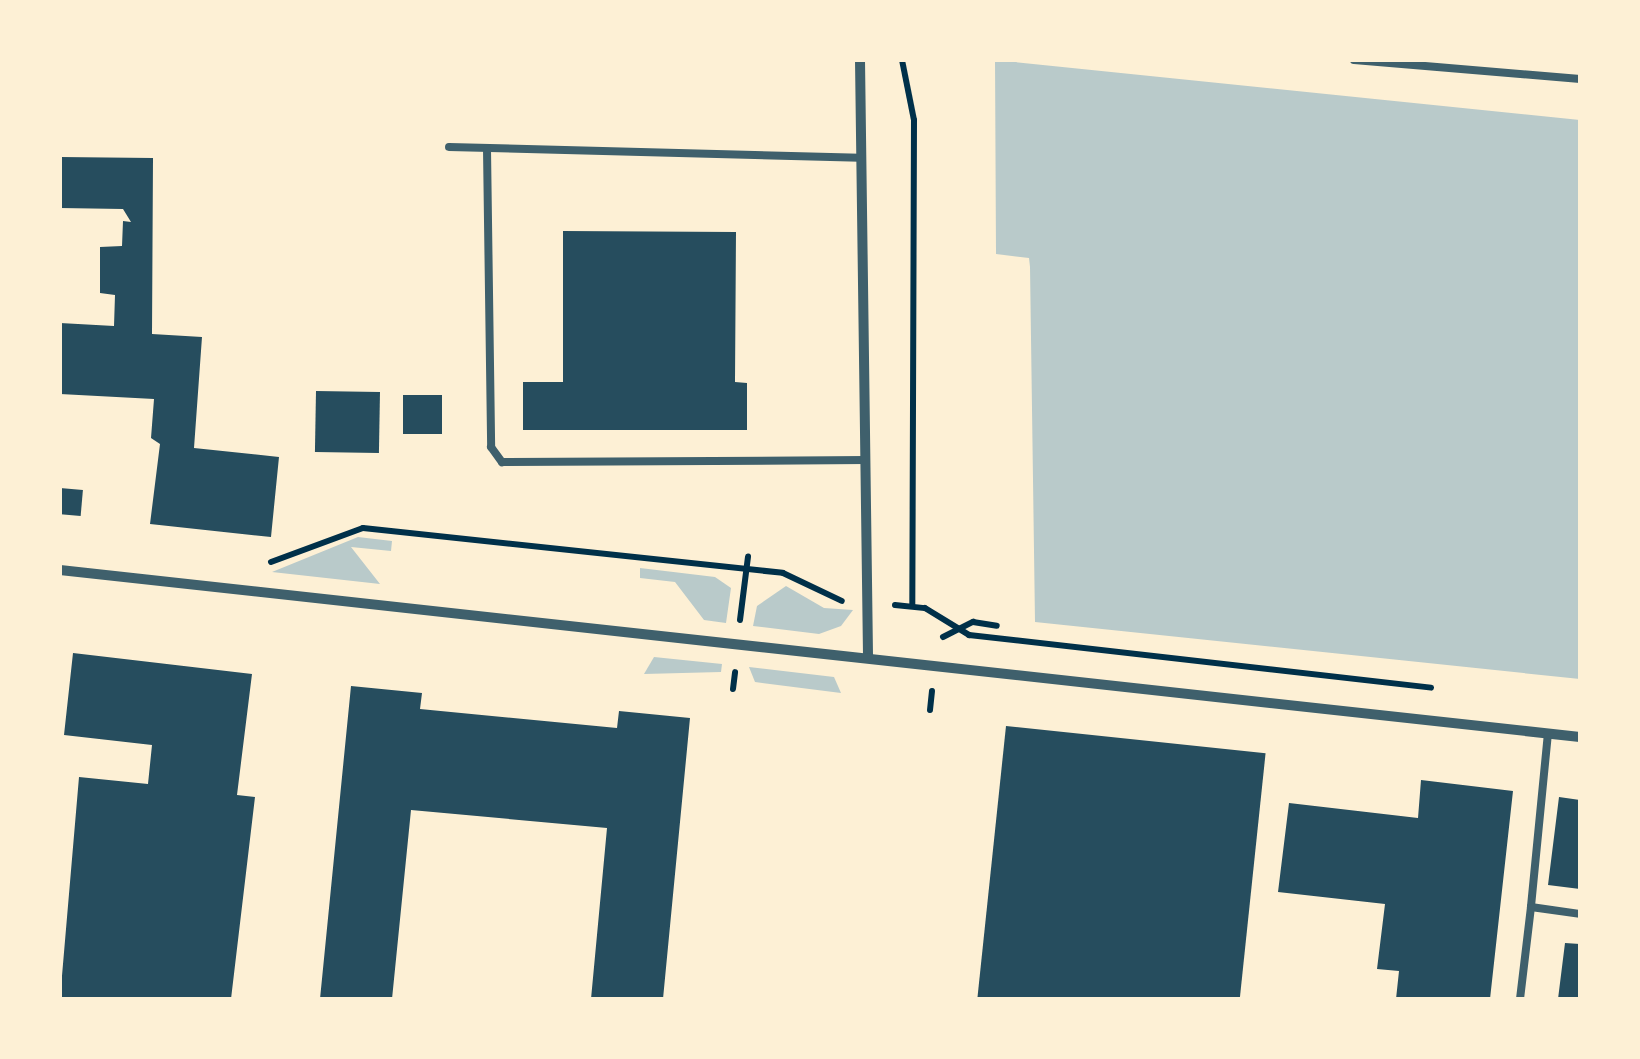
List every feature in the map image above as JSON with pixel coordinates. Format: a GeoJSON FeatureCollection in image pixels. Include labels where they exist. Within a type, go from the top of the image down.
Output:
{"type":"FeatureCollection","features":[{"type":"Feature","properties":{"kind":"street"},"geometry":{"type":"LineString","coordinates":[[860,60],[868,658]]}},
{"type":"Feature","properties":{"kind":"street"},"geometry":{"type":"LineString","coordinates":[[60,570],[1580,737]]}},
{"type":"Feature","properties":{"kind":"lane"},"geometry":{"type":"LineString","coordinates":[[1354,60],[1580,80]]}},
{"type":"Feature","properties":{"kind":"lane"},"geometry":{"type":"LineString","coordinates":[[450,148],[860,158]]}},
{"type":"Feature","properties":{"kind":"lane"},"geometry":{"type":"LineString","coordinates":[[487,149],[491,448],[502,462],[868,460]]}},
{"type":"Feature","properties":{"kind":"lane"},"geometry":{"type":"LineString","coordinates":[[1520,999],[1548,733]]}},
{"type":"Feature","properties":{"kind":"lane"},"geometry":{"type":"LineString","coordinates":[[1531,907],[1580,914]]}},
{"type":"Feature","properties":{"kind":"path"},"geometry":{"type":"LineString","coordinates":[[902,60],[914,120],[912,605]]}},
{"type":"Feature","properties":{"kind":"path"},"geometry":{"type":"LineString","coordinates":[[254,561],[274,562],[363,528],[783,573],[832,600],[912,605],[969,635],[1445,690]]}},
{"type":"Feature","properties":{"kind":"shaded area"},"geometry":{"type":"Polygon","coordinates":[[[995,60],[1580,120],[1580,679],[1035,622],[1030,267],[1029,258],[996,254],[995,60]]]}},
{"type":"Feature","properties":{"kind":"shaded area"},"geometry":{"type":"Polygon","coordinates":[[[358,537],[392,541],[391,551],[351,547],[380,584],[272,572],[358,537]]]}},
{"type":"Feature","properties":{"kind":"shaded area"},"geometry":{"type":"Polygon","coordinates":[[[640,568],[715,577],[731,588],[726,623],[704,620],[675,582],[640,578],[640,568]]]}},
{"type":"Feature","properties":{"kind":"shaded area"},"geometry":{"type":"Polygon","coordinates":[[[786,586],[824,608],[853,610],[841,626],[819,634],[753,626],[757,606],[786,586]]]}},
{"type":"Feature","properties":{"kind":"shaded area"},"geometry":{"type":"Polygon","coordinates":[[[654,657],[722,664],[721,672],[644,674],[654,657]]]}},
{"type":"Feature","properties":{"kind":"shaded area"},"geometry":{"type":"Polygon","coordinates":[[[749,667],[834,677],[841,693],[755,682],[749,667]]]}},
{"type":"Feature","properties":{"kind":"building"},"geometry":{"type":"Polygon","coordinates":[[[60,157],[153,158],[152,334],[202,337],[194,448],[279,457],[271,537],[150,524],[160,444],[151,438],[154,399],[60,394],[60,323],[114,326],[115,295],[100,293],[100,247],[122,246],[123,221],[131,222],[123,209],[60,208],[60,157]]]}},
{"type":"Feature","properties":{"kind":"building"},"geometry":{"type":"Polygon","coordinates":[[[563,231],[736,232],[735,382],[747,383],[747,430],[523,430],[523,382],[563,382],[563,231]]]}},
{"type":"Feature","properties":{"kind":"building"},"geometry":{"type":"Polygon","coordinates":[[[316,391],[380,392],[379,453],[315,452],[316,391]]]}},
{"type":"Feature","properties":{"kind":"building"},"geometry":{"type":"Polygon","coordinates":[[[403,395],[442,395],[442,434],[403,434],[403,395]]]}},
{"type":"Feature","properties":{"kind":"building"},"geometry":{"type":"Polygon","coordinates":[[[60,488],[83,490],[81,516],[60,514],[60,488]]]}},
{"type":"Feature","properties":{"kind":"building"},"geometry":{"type":"Polygon","coordinates":[[[73,653],[252,674],[237,795],[255,797],[231,999],[60,999],[79,777],[148,784],[152,745],[64,735],[73,653]]]}},
{"type":"Feature","properties":{"kind":"building"},"geometry":{"type":"Polygon","coordinates":[[[351,686],[422,693],[420,709],[617,728],[619,711],[690,718],[663,999],[591,999],[607,828],[411,810],[392,999],[320,999],[351,686]]]}},
{"type":"Feature","properties":{"kind":"building"},"geometry":{"type":"Polygon","coordinates":[[[1006,726],[1266,753],[1240,999],[977,999],[1006,726]]]}},
{"type":"Feature","properties":{"kind":"building"},"geometry":{"type":"Polygon","coordinates":[[[1421,780],[1513,791],[1490,999],[1396,999],[1399,971],[1377,969],[1385,904],[1278,892],[1289,803],[1418,818],[1421,780]]]}},
{"type":"Feature","properties":{"kind":"building"},"geometry":{"type":"Polygon","coordinates":[[[1559,797],[1580,800],[1580,889],[1548,885],[1559,797]]]}},
{"type":"Feature","properties":{"kind":"building"},"geometry":{"type":"Polygon","coordinates":[[[1565,943],[1580,944],[1580,999],[1558,999],[1565,943]]]}}]}
